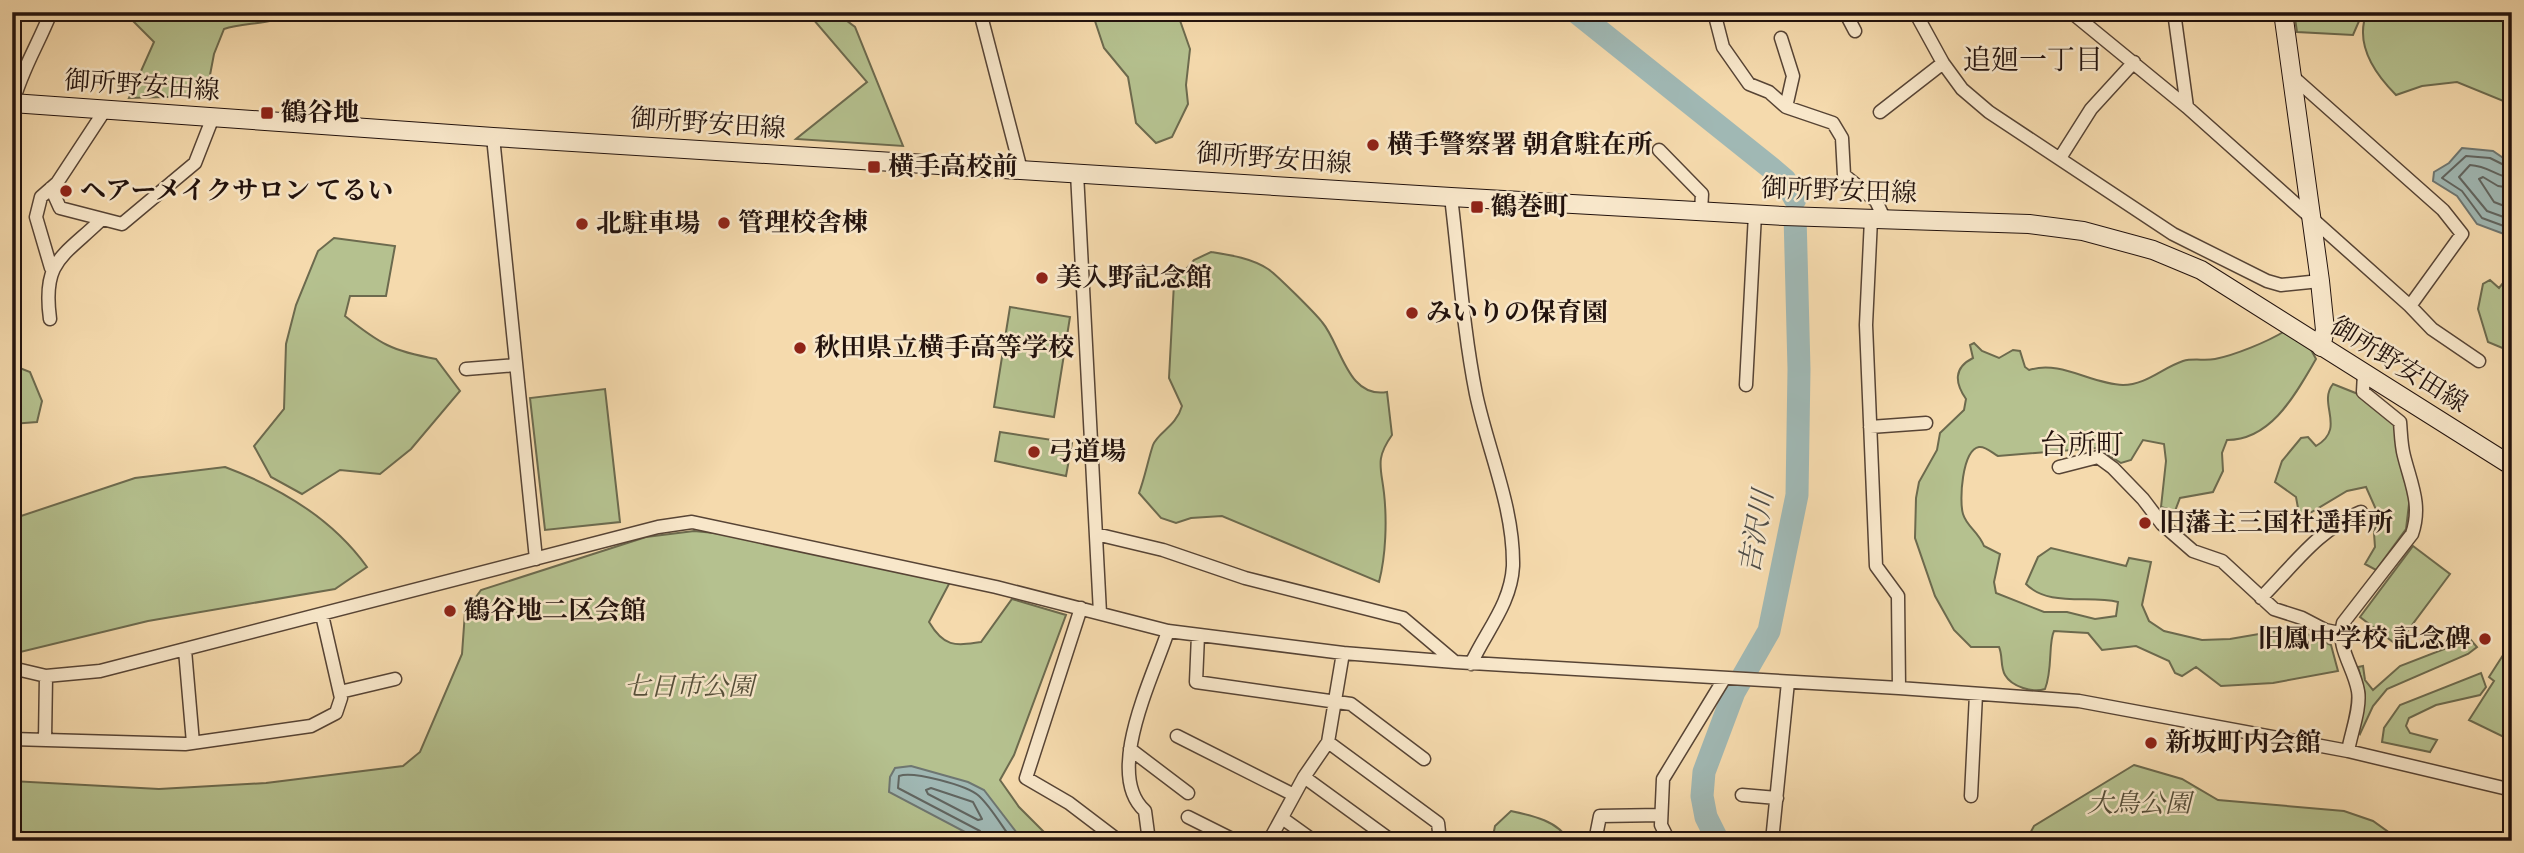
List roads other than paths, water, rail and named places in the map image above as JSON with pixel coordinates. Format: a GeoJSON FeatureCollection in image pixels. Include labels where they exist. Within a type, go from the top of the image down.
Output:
{"type":"FeatureCollection","features":[{"type":"Feature","properties":{"kind":"main road"},"geometry":{"type":"LineString","coordinates":[[2283,12],[2320,281],[2325,330],[2321,347]]}},
{"type":"Feature","properties":{"kind":"main road","name":"御所野安田線"},"geometry":{"type":"LineString","coordinates":[[13,103],[493,137],[1451,197],[1784,216],[2029,224],[2083,231],[2153,250],[2201,270],[2512,466]]}},
{"type":"Feature","properties":{"kind":"street"},"geometry":{"type":"LineString","coordinates":[[13,103],[19,79],[40,42],[51,12]]}},
{"type":"Feature","properties":{"kind":"street"},"geometry":{"type":"LineString","coordinates":[[981,12],[1021,170]]}},
{"type":"Feature","properties":{"kind":"street"},"geometry":{"type":"LineString","coordinates":[[1714,12],[1723,47],[1749,84],[1769,92],[1786,107],[1833,123],[1842,138],[1844,175],[1876,201],[1878,219],[1866,325],[1876,566],[1898,596],[1899,688]]}},
{"type":"Feature","properties":{"kind":"street"},"geometry":{"type":"LineString","coordinates":[[1845,12],[1855,31]]}},
{"type":"Feature","properties":{"kind":"street"},"geometry":{"type":"LineString","coordinates":[[1915,12],[1943,62],[1962,89],[1989,112],[2173,234],[2267,281],[2281,285],[2320,281]]}},
{"type":"Feature","properties":{"kind":"street"},"geometry":{"type":"LineString","coordinates":[[2071,12],[2187,107],[2410,306],[2432,329],[2479,361]]}},
{"type":"Feature","properties":{"kind":"street"},"geometry":{"type":"LineString","coordinates":[[2174,12],[2187,107]]}},
{"type":"Feature","properties":{"kind":"street"},"geometry":{"type":"LineString","coordinates":[[1781,38],[1793,76],[1786,107]]}},
{"type":"Feature","properties":{"kind":"street"},"geometry":{"type":"LineString","coordinates":[[1880,112],[1943,62]]}},
{"type":"Feature","properties":{"kind":"street"},"geometry":{"type":"LineString","coordinates":[[2060,158],[2091,109],[2134,62]]}},
{"type":"Feature","properties":{"kind":"street"},"geometry":{"type":"LineString","coordinates":[[2292,76],[2443,210],[2462,234],[2410,306]]}},
{"type":"Feature","properties":{"kind":"street"},"geometry":{"type":"LineString","coordinates":[[50,319],[47,297],[51,268],[36,217],[41,197],[51,188],[105,110]]}},
{"type":"Feature","properties":{"kind":"street"},"geometry":{"type":"LineString","coordinates":[[51,188],[60,208],[122,224],[195,163],[213,117]]}},
{"type":"Feature","properties":{"kind":"street"},"geometry":{"type":"LineString","coordinates":[[493,137],[536,559]]}},
{"type":"Feature","properties":{"kind":"street"},"geometry":{"type":"LineString","coordinates":[[1659,150],[1702,194],[1701,211]]}},
{"type":"Feature","properties":{"kind":"street"},"geometry":{"type":"LineString","coordinates":[[1077,173],[1100,613]]}},
{"type":"Feature","properties":{"kind":"street"},"geometry":{"type":"LineString","coordinates":[[1451,197],[1476,393],[1510,524],[1513,567],[1509,591],[1471,664]]}},
{"type":"Feature","properties":{"kind":"street"},"geometry":{"type":"LineString","coordinates":[[1746,385],[1755,214]]}},
{"type":"Feature","properties":{"kind":"street"},"geometry":{"type":"LineString","coordinates":[[51,268],[102,219]]}},
{"type":"Feature","properties":{"kind":"street"},"geometry":{"type":"LineString","coordinates":[[466,369],[515,365]]}},
{"type":"Feature","properties":{"kind":"street"},"geometry":{"type":"LineString","coordinates":[[2348,751],[2359,693],[2340,633],[2343,623],[2412,534],[2417,521],[2417,500],[2403,453],[2400,422],[2363,392],[2364,373]]}},
{"type":"Feature","properties":{"kind":"street"},"geometry":{"type":"LineString","coordinates":[[1870,427],[1926,423]]}},
{"type":"Feature","properties":{"kind":"street"},"geometry":{"type":"LineString","coordinates":[[2059,467],[2098,457],[2113,468],[2143,499],[2162,524],[2193,551],[2222,561],[2274,609],[2302,618],[2325,630],[2340,633]]}},
{"type":"Feature","properties":{"kind":"street"},"geometry":{"type":"LineString","coordinates":[[2261,598],[2295,564],[2314,539],[2336,523],[2361,512]]}},
{"type":"Feature","properties":{"kind":"street"},"geometry":{"type":"LineString","coordinates":[[12,668],[46,676],[100,671],[658,527],[692,522],[1081,608],[1168,631],[1343,653],[1471,664],[2079,701],[2348,751],[2512,790]]}},
{"type":"Feature","properties":{"kind":"street"},"geometry":{"type":"LineString","coordinates":[[1096,534],[1163,550],[1245,578],[1321,595],[1403,618],[1455,662]]}},
{"type":"Feature","properties":{"kind":"street"},"geometry":{"type":"LineString","coordinates":[[1081,608],[1026,778],[1069,803],[1119,841]]}},
{"type":"Feature","properties":{"kind":"street"},"geometry":{"type":"LineString","coordinates":[[12,739],[192,743],[312,726],[336,713],[340,692],[322,615]]}},
{"type":"Feature","properties":{"kind":"street"},"geometry":{"type":"LineString","coordinates":[[1149,841],[1145,811],[1135,802],[1128,762],[1132,732],[1168,631]]}},
{"type":"Feature","properties":{"kind":"street"},"geometry":{"type":"LineString","coordinates":[[1198,635],[1196,682],[1351,704],[1424,759]]}},
{"type":"Feature","properties":{"kind":"street"},"geometry":{"type":"LineString","coordinates":[[185,650],[192,743]]}},
{"type":"Feature","properties":{"kind":"street"},"geometry":{"type":"LineString","coordinates":[[1269,841],[1304,777],[1328,742],[1343,653]]}},
{"type":"Feature","properties":{"kind":"street"},"geometry":{"type":"LineString","coordinates":[[45,740],[46,676]]}},
{"type":"Feature","properties":{"kind":"street"},"geometry":{"type":"LineString","coordinates":[[340,692],[394,679]]}},
{"type":"Feature","properties":{"kind":"street"},"geometry":{"type":"LineString","coordinates":[[1669,841],[1661,825],[1663,779],[1724,679]]}},
{"type":"Feature","properties":{"kind":"street"},"geometry":{"type":"LineString","coordinates":[[1772,841],[1788,682]]}},
{"type":"Feature","properties":{"kind":"street"},"geometry":{"type":"LineString","coordinates":[[1970,796],[1976,694]]}},
{"type":"Feature","properties":{"kind":"street"},"geometry":{"type":"LineString","coordinates":[[1177,736],[1294,795]]}},
{"type":"Feature","properties":{"kind":"street"},"geometry":{"type":"LineString","coordinates":[[1328,742],[1438,823],[1440,841]]}},
{"type":"Feature","properties":{"kind":"street"},"geometry":{"type":"LineString","coordinates":[[1130,749],[1188,793]]}},
{"type":"Feature","properties":{"kind":"street"},"geometry":{"type":"LineString","coordinates":[[1304,777],[1392,841]]}},
{"type":"Feature","properties":{"kind":"street"},"geometry":{"type":"LineString","coordinates":[[1742,795],[1777,798]]}},
{"type":"Feature","properties":{"kind":"street"},"geometry":{"type":"LineString","coordinates":[[1595,841],[1600,816],[1661,815]]}},
{"type":"Feature","properties":{"kind":"street"},"geometry":{"type":"LineString","coordinates":[[1188,817],[1236,841]]}},
{"type":"Feature","properties":{"kind":"street"},"geometry":{"type":"LineString","coordinates":[[1282,818],[1314,841]]}},
{"type":"Feature","properties":{"kind":"water"},"geometry":{"type":"Polygon","coordinates":[[[2462,148],[2493,151],[2512,164],[2512,237],[2477,224],[2457,196],[2433,181],[2434,172],[2449,163],[2462,148]]]}},
{"type":"Feature","properties":{"kind":"water"},"geometry":{"type":"Polygon","coordinates":[[[911,766],[968,782],[984,790],[1023,841],[982,841],[889,792],[890,777],[895,768],[911,766]]]}},
{"type":"Feature","properties":{"kind":"waterway","name":"吉沢川"},"geometry":{"type":"LineString","coordinates":[[1576,12],[1771,168],[1785,180],[1795,199]]}},
{"type":"Feature","properties":{"kind":"waterway","name":"吉沢川"},"geometry":{"type":"LineString","coordinates":[[1718,841],[1706,817],[1702,796],[1704,772],[1734,692],[1769,631],[1797,495],[1799,369],[1795,215]]}},
{"type":"Feature","properties":{"kind":"place","name":"鶴谷地"},"geometry":{"type":"Point","coordinates":[267,113]}},
{"type":"Feature","properties":{"kind":"place","name":"横手警察署 朝倉駐在所"},"geometry":{"type":"Point","coordinates":[1373,145]}},
{"type":"Feature","properties":{"kind":"place","name":"横手高校前"},"geometry":{"type":"Point","coordinates":[874,167]}},
{"type":"Feature","properties":{"kind":"place","name":"ヘアーメイクサロン てるい"},"geometry":{"type":"Point","coordinates":[66,191]}},
{"type":"Feature","properties":{"kind":"place","name":"鶴巻町"},"geometry":{"type":"Point","coordinates":[1477,207]}},
{"type":"Feature","properties":{"kind":"place","name":"管理校舎棟"},"geometry":{"type":"Point","coordinates":[724,223]}},
{"type":"Feature","properties":{"kind":"place","name":"北駐車場"},"geometry":{"type":"Point","coordinates":[582,224]}},
{"type":"Feature","properties":{"kind":"place","name":"美入野記念館"},"geometry":{"type":"Point","coordinates":[1042,278]}},
{"type":"Feature","properties":{"kind":"place","name":"みいりの保育園"},"geometry":{"type":"Point","coordinates":[1412,313]}},
{"type":"Feature","properties":{"kind":"place","name":"秋田県立横手高等学校"},"geometry":{"type":"Point","coordinates":[800,348]}},
{"type":"Feature","properties":{"kind":"place","name":"弓道場"},"geometry":{"type":"Point","coordinates":[1034,452]}},
{"type":"Feature","properties":{"kind":"place","name":"旧藩主三国社遥拝所"},"geometry":{"type":"Point","coordinates":[2145,523]}},
{"type":"Feature","properties":{"kind":"place","name":"鶴谷地二区会館"},"geometry":{"type":"Point","coordinates":[450,611]}},
{"type":"Feature","properties":{"kind":"place","name":"旧鳳中学校 記念碑"},"geometry":{"type":"Point","coordinates":[2485,639]}},
{"type":"Feature","properties":{"kind":"place","name":"新坂町内会館"},"geometry":{"type":"Point","coordinates":[2151,743]}},
{"type":"Feature","properties":{"kind":"district","name":"追廻一丁目"},"geometry":{"type":"Point","coordinates":[2033,60]}},
{"type":"Feature","properties":{"kind":"district","name":"台所町"},"geometry":{"type":"Point","coordinates":[2082,445]}},
{"type":"Feature","properties":{"kind":"park label","name":"七日市公園"},"geometry":{"type":"Point","coordinates":[689,687]}},
{"type":"Feature","properties":{"kind":"park label","name":"大鳥公園"},"geometry":{"type":"Point","coordinates":[2139,804]}}]}
